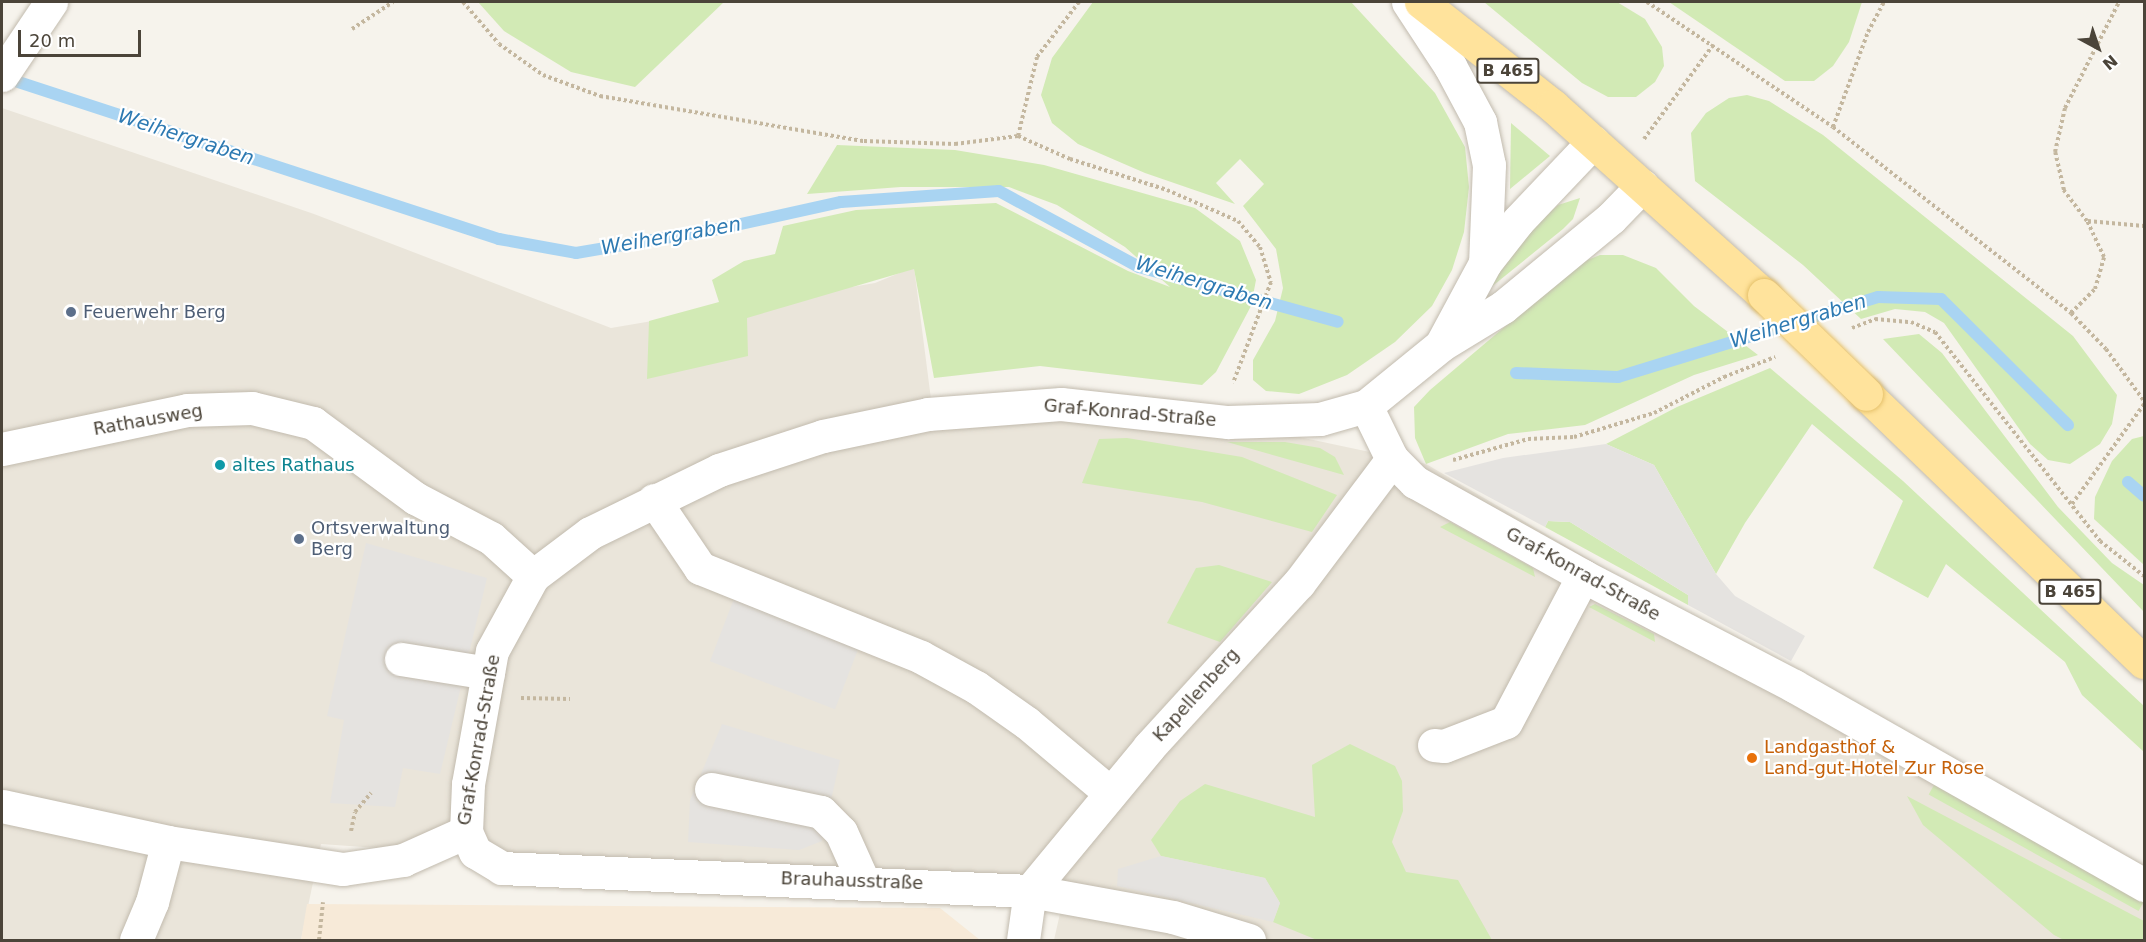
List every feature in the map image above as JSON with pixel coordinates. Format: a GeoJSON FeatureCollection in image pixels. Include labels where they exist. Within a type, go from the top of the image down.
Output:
{"type":"FeatureCollection","features":[{"type":"Feature","properties":{"kind":"main road","name":"B 465"},"geometry":{"type":"LineString","coordinates":[[1421,2],[1593,142],[1764,295],[2145,662]]}},
{"type":"Feature","properties":{"kind":"street"},"geometry":{"type":"LineString","coordinates":[[9,64],[51,2]]}},
{"type":"Feature","properties":{"kind":"street"},"geometry":{"type":"LineString","coordinates":[[1408,2],[1450,66],[1480,122],[1489,165],[1485,263]]}},
{"type":"Feature","properties":{"kind":"street"},"geometry":{"type":"LineString","coordinates":[[1441,345],[1485,263],[1518,221],[1593,142]]}},
{"type":"Feature","properties":{"kind":"street"},"geometry":{"type":"LineString","coordinates":[[1366,406],[1441,345],[1503,307],[1611,218],[1633,177]]}},
{"type":"Feature","properties":{"kind":"street","name":"Graf-Konrad-Straße"},"geometry":{"type":"LineString","coordinates":[[2,806],[168,842],[343,869],[403,860],[466,832],[468,784],[492,651],[534,576],[590,533],[654,500],[719,470],[823,436],[928,414],[1061,404],[1228,422],[1320,419],[1366,406],[1392,459],[1415,482],[1582,576],[1794,686],[2145,885]]}},
{"type":"Feature","properties":{"kind":"street","name":"Rathausweg"},"geometry":{"type":"LineString","coordinates":[[2,449],[187,410],[252,408],[313,423],[415,498],[491,538],[534,576]]}},
{"type":"Feature","properties":{"kind":"street","name":"Kapellenberg"},"geometry":{"type":"LineString","coordinates":[[1030,891],[1110,794],[1299,583],[1392,459]]}},
{"type":"Feature","properties":{"kind":"street"},"geometry":{"type":"LineString","coordinates":[[654,500],[700,568],[921,657],[976,687],[1027,723],[1110,794]]}},
{"type":"Feature","properties":{"kind":"street"},"geometry":{"type":"LineString","coordinates":[[1434,745],[1444,746],[1506,722],[1582,576]]}},
{"type":"Feature","properties":{"kind":"street"},"geometry":{"type":"LineString","coordinates":[[401,659],[486,685]]}},
{"type":"Feature","properties":{"kind":"street"},"geometry":{"type":"LineString","coordinates":[[711,789],[821,812],[841,832],[863,881]]}},
{"type":"Feature","properties":{"kind":"street","name":"Brauhausstraße"},"geometry":{"type":"LineString","coordinates":[[466,832],[475,852],[502,868],[863,881],[1030,891],[1173,917],[1249,940]]}},
{"type":"Feature","properties":{"kind":"street"},"geometry":{"type":"LineString","coordinates":[[136,940],[152,902],[168,842]]}},
{"type":"Feature","properties":{"kind":"street"},"geometry":{"type":"LineString","coordinates":[[1023,940],[1030,891]]}},
{"type":"Feature","properties":{"kind":"path"},"geometry":{"type":"LineString","coordinates":[[352,29],[393,2]]}},
{"type":"Feature","properties":{"kind":"path"},"geometry":{"type":"LineString","coordinates":[[463,2],[499,44],[543,75],[600,96],[864,141],[955,144],[1018,136],[1070,159],[1167,190],[1238,221],[1260,247],[1271,282],[1260,319],[1232,386],[1228,422]]}},
{"type":"Feature","properties":{"kind":"path"},"geometry":{"type":"LineString","coordinates":[[1018,136],[1037,57],[1079,2]]}},
{"type":"Feature","properties":{"kind":"path"},"geometry":{"type":"LineString","coordinates":[[1647,2],[1833,127],[2071,313],[2106,349],[2145,403],[2072,504]]}},
{"type":"Feature","properties":{"kind":"path"},"geometry":{"type":"LineString","coordinates":[[1833,127],[1868,32],[1884,2]]}},
{"type":"Feature","properties":{"kind":"path"},"geometry":{"type":"LineString","coordinates":[[2071,313],[2095,289],[2104,257],[2087,221],[2064,190],[2055,152],[2065,108],[2119,2]]}},
{"type":"Feature","properties":{"kind":"path"},"geometry":{"type":"LineString","coordinates":[[1633,177],[1713,45]]}},
{"type":"Feature","properties":{"kind":"path"},"geometry":{"type":"LineString","coordinates":[[2087,221],[2145,226]]}},
{"type":"Feature","properties":{"kind":"path"},"geometry":{"type":"LineString","coordinates":[[1845,331],[1875,319],[1911,322],[1935,332],[2100,541],[2145,576]]}},
{"type":"Feature","properties":{"kind":"path"},"geometry":{"type":"LineString","coordinates":[[1415,482],[1432,468],[1462,456],[1528,439],[1574,437],[1654,413],[1724,377],[1781,355]]}},
{"type":"Feature","properties":{"kind":"path"},"geometry":{"type":"LineString","coordinates":[[486,685],[570,699]]}},
{"type":"Feature","properties":{"kind":"shaded area"},"geometry":{"type":"Polygon","coordinates":[[[2,108],[314,214],[611,328],[875,283],[914,267],[932,407],[1225,421],[1426,464],[2144,884],[2144,940],[1054,940],[1064,896],[321,844],[301,940],[2,940],[2,108]]]}},
{"type":"Feature","properties":{"kind":"shaded area"},"geometry":{"type":"Polygon","coordinates":[[[1606,444],[1654,465],[1716,574],[1735,596],[1805,636],[1791,661],[1688,605],[1688,595],[1570,522],[1548,521],[1545,527],[1444,473],[1503,458],[1606,444]]]}},
{"type":"Feature","properties":{"kind":"shaded area"},"geometry":{"type":"Polygon","coordinates":[[[366,543],[487,578],[440,774],[403,768],[395,807],[330,803],[344,720],[327,716],[366,543]]]}},
{"type":"Feature","properties":{"kind":"shaded area"},"geometry":{"type":"Polygon","coordinates":[[[735,596],[860,644],[835,709],[710,661],[735,596]]]}},
{"type":"Feature","properties":{"kind":"shaded area"},"geometry":{"type":"Polygon","coordinates":[[[722,724],[840,760],[822,841],[799,850],[688,842],[690,800],[722,724]]]}},
{"type":"Feature","properties":{"kind":"shaded area"},"geometry":{"type":"Polygon","coordinates":[[[1161,856],[1265,878],[1280,903],[1273,922],[1117,886],[1118,869],[1161,856]]]}},
{"type":"Feature","properties":{"kind":"shaded area"},"geometry":{"type":"Polygon","coordinates":[[[307,904],[940,908],[980,940],[301,940],[307,904]]]}},
{"type":"Feature","properties":{"kind":"green space"},"geometry":{"type":"Polygon","coordinates":[[[478,2],[724,2],[635,87],[571,72],[504,31],[478,2]]]}},
{"type":"Feature","properties":{"kind":"green space"},"geometry":{"type":"Polygon","coordinates":[[[1093,2],[1351,2],[1435,93],[1465,147],[1469,187],[1464,232],[1452,270],[1432,306],[1395,342],[1347,375],[1299,394],[1266,391],[1253,380],[1253,360],[1275,321],[1283,288],[1276,249],[1243,206],[1264,184],[1240,159],[1216,183],[1235,204],[1145,173],[1078,144],[1052,123],[1041,95],[1052,58],[1093,2]]]}},
{"type":"Feature","properties":{"kind":"green space"},"geometry":{"type":"Polygon","coordinates":[[[1484,2],[1617,2],[1645,19],[1662,47],[1664,66],[1655,82],[1636,97],[1608,97],[1582,83],[1484,2]]]}},
{"type":"Feature","properties":{"kind":"green space"},"geometry":{"type":"Polygon","coordinates":[[[1669,2],[1862,2],[1849,42],[1833,66],[1814,81],[1785,81],[1669,2]]]}},
{"type":"Feature","properties":{"kind":"green space"},"geometry":{"type":"Polygon","coordinates":[[[1747,95],[1769,101],[1823,135],[2073,336],[2117,395],[2112,424],[2100,444],[2070,464],[2048,460],[2030,444],[1944,323],[1925,312],[1895,309],[1861,319],[1803,265],[1695,181],[1691,133],[1706,113],[1729,98],[1747,95]]]}},
{"type":"Feature","properties":{"kind":"green space"},"geometry":{"type":"Polygon","coordinates":[[[1511,123],[1550,156],[1510,189],[1511,123]]]}},
{"type":"Feature","properties":{"kind":"green space"},"geometry":{"type":"Polygon","coordinates":[[[837,145],[955,150],[1044,165],[1195,208],[1240,241],[1256,280],[1251,306],[1216,372],[1202,385],[1040,366],[934,378],[914,269],[747,318],[748,356],[647,379],[649,321],[719,302],[712,280],[744,261],[775,254],[783,226],[856,210],[996,203],[1128,271],[1170,287],[1125,247],[1057,205],[1009,187],[901,187],[807,194],[837,145]]]}},
{"type":"Feature","properties":{"kind":"green space"},"geometry":{"type":"Polygon","coordinates":[[[1580,198],[1573,219],[1563,229],[1485,292],[1537,223],[1558,205],[1580,198]]]}},
{"type":"Feature","properties":{"kind":"green space"},"geometry":{"type":"Polygon","coordinates":[[[1600,255],[1623,255],[1656,268],[1694,306],[1758,355],[1694,375],[1585,425],[1508,434],[1426,464],[1415,438],[1414,407],[1430,390],[1580,263],[1600,255]]]}},
{"type":"Feature","properties":{"kind":"green space"},"geometry":{"type":"Polygon","coordinates":[[[1919,334],[1942,353],[2058,507],[2112,563],[2144,585],[2144,612],[1883,339],[1919,334]]]}},
{"type":"Feature","properties":{"kind":"green space"},"geometry":{"type":"Polygon","coordinates":[[[1770,368],[1903,481],[2144,706],[2144,752],[2082,695],[2065,662],[1946,564],[1928,598],[1873,568],[1903,501],[1812,424],[1745,523],[1716,574],[1654,465],[1606,444],[1677,407],[1770,368]]]}},
{"type":"Feature","properties":{"kind":"green space"},"geometry":{"type":"Polygon","coordinates":[[[2144,436],[2144,565],[2094,519],[2095,497],[2112,461],[2132,439],[2144,436]]]}},
{"type":"Feature","properties":{"kind":"green space"},"geometry":{"type":"Polygon","coordinates":[[[1127,438],[1242,457],[1337,495],[1312,532],[1202,502],[1082,483],[1099,439],[1127,438]]]}},
{"type":"Feature","properties":{"kind":"green space"},"geometry":{"type":"Polygon","coordinates":[[[1227,442],[1285,442],[1320,448],[1335,457],[1344,475],[1227,442]]]}},
{"type":"Feature","properties":{"kind":"green space"},"geometry":{"type":"Polygon","coordinates":[[[1548,521],[1570,522],[1688,595],[1688,605],[1545,527],[1548,521]]]}},
{"type":"Feature","properties":{"kind":"green space"},"geometry":{"type":"Polygon","coordinates":[[[1450,522],[1533,568],[1535,577],[1440,527],[1450,522]]]}},
{"type":"Feature","properties":{"kind":"green space"},"geometry":{"type":"Polygon","coordinates":[[[1219,565],[1272,582],[1220,642],[1167,623],[1196,568],[1219,565]]]}},
{"type":"Feature","properties":{"kind":"green space"},"geometry":{"type":"Polygon","coordinates":[[[1595,604],[1654,634],[1655,642],[1589,607],[1595,604]]]}},
{"type":"Feature","properties":{"kind":"green space"},"geometry":{"type":"Polygon","coordinates":[[[1350,744],[1395,766],[1402,781],[1403,811],[1392,842],[1406,872],[1458,880],[1492,940],[1317,940],[1273,922],[1280,903],[1265,878],[1161,856],[1151,840],[1180,801],[1205,784],[1315,817],[1312,765],[1350,744]]]}},
{"type":"Feature","properties":{"kind":"green space"},"geometry":{"type":"Polygon","coordinates":[[[1934,785],[2144,901],[2139,911],[1929,795],[1934,785]]]}},
{"type":"Feature","properties":{"kind":"green space"},"geometry":{"type":"Polygon","coordinates":[[[1907,796],[2144,921],[2144,940],[2064,940],[2054,935],[1923,825],[1907,796]]]}},
{"type":"Feature","properties":{"kind":"waterway","name":"Weihergraben"},"geometry":{"type":"LineString","coordinates":[[3,77],[499,239],[576,253],[718,229],[841,202],[999,191],[1139,267],[1338,322]]}},
{"type":"Feature","properties":{"kind":"waterway","name":"Weihergraben"},"geometry":{"type":"LineString","coordinates":[[1516,373],[1618,377],[1878,297],[1941,299],[2068,425]]}},
{"type":"Feature","properties":{"kind":"waterway","name":"Weihergraben"},"geometry":{"type":"LineString","coordinates":[[2128,482],[2144,496]]}},
{"type":"Feature","properties":{"kind":"place","name":"Feuerwehr Berg"},"geometry":{"type":"Point","coordinates":[71,312]}},
{"type":"Feature","properties":{"kind":"place","name":"altes Rathaus"},"geometry":{"type":"Point","coordinates":[220,465]}},
{"type":"Feature","properties":{"kind":"place","name":"Ortsverwaltung Berg"},"geometry":{"type":"Point","coordinates":[299,539]}},
{"type":"Feature","properties":{"kind":"place","name":"Landgasthof & Land-gut-Hotel Zur Rose"},"geometry":{"type":"Point","coordinates":[1752,758]}}]}
